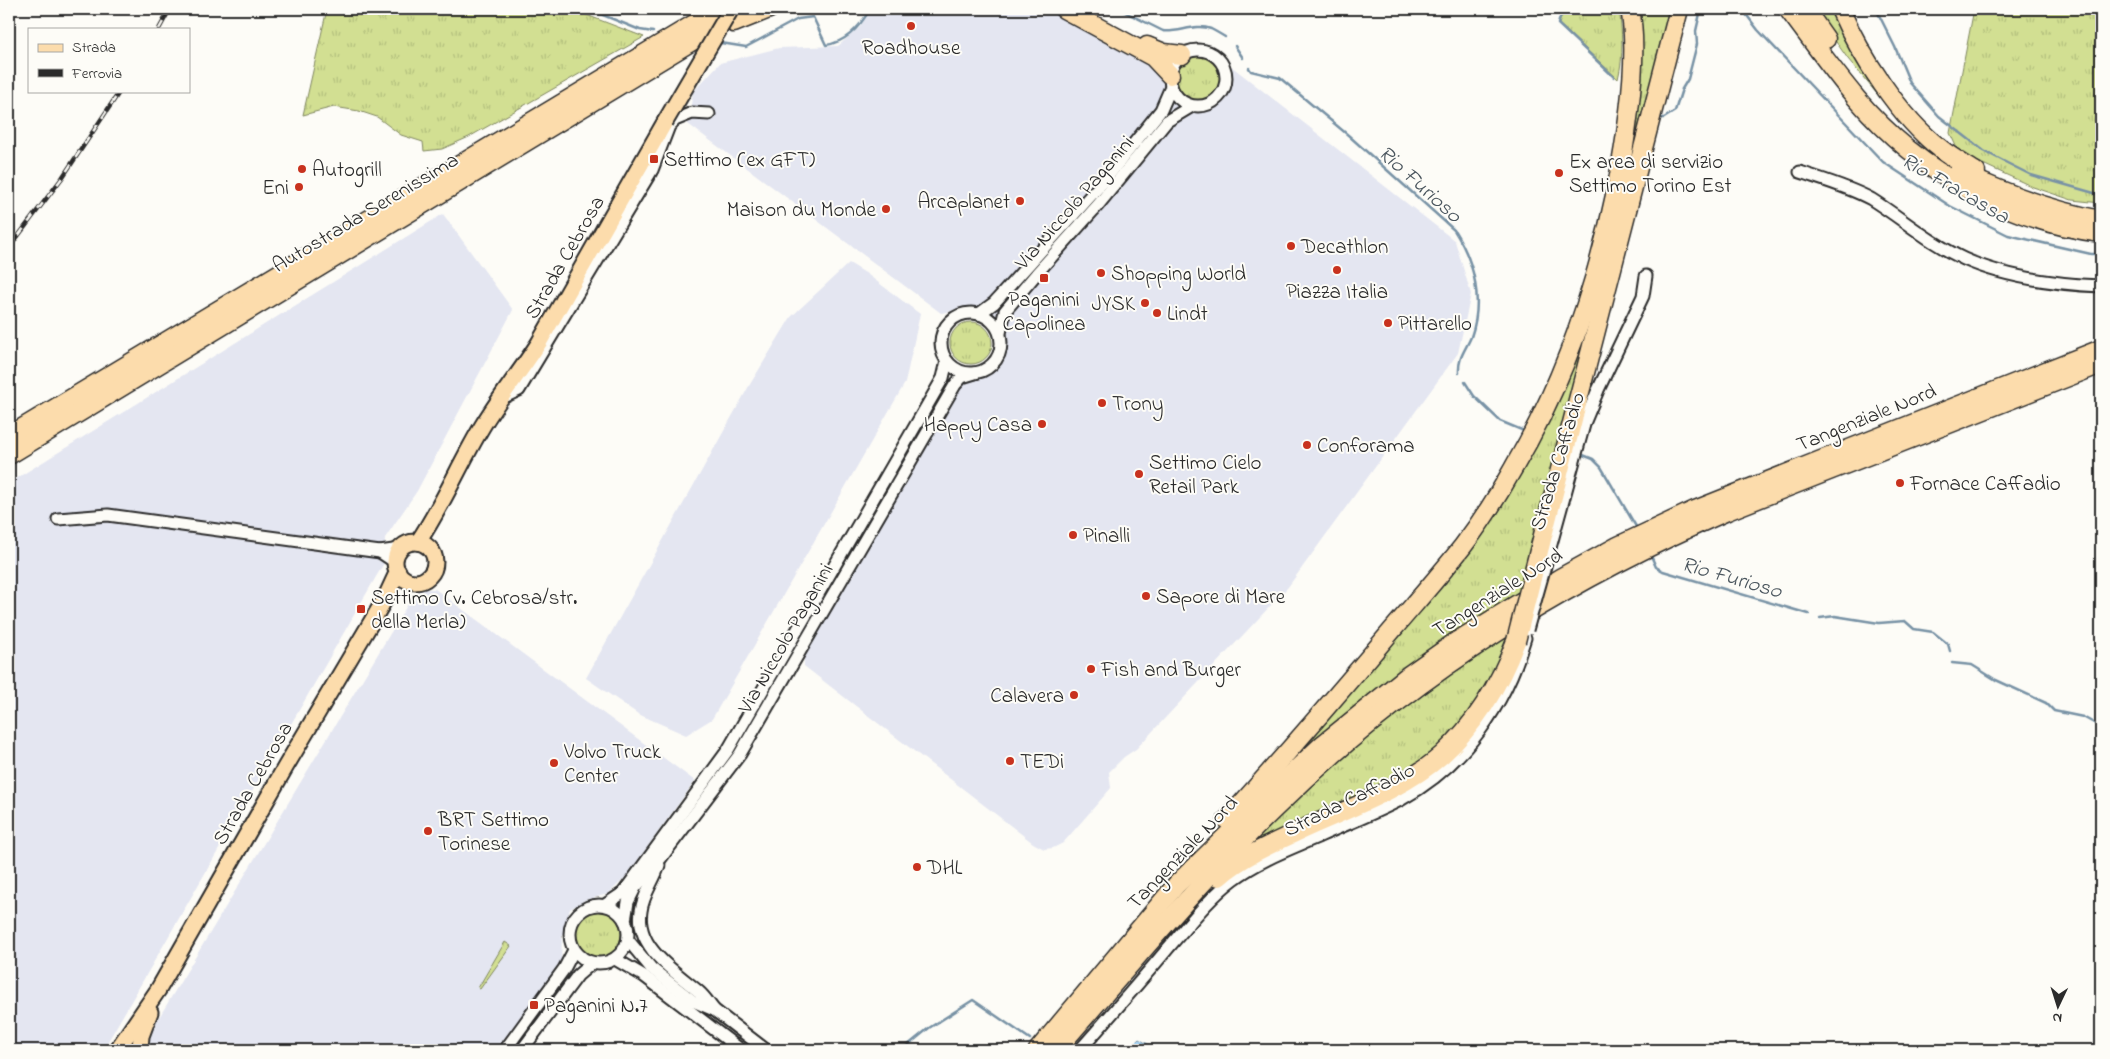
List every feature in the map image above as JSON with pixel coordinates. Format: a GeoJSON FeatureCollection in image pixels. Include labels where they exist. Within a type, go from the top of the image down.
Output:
{"type":"FeatureCollection","features":[{"type":"Feature","properties":{"kind":"highway","name":"Autostrada Serenissima"},"geometry":{"type":"LineString","coordinates":[[9,436],[719,9]]}},
{"type":"Feature","properties":{"kind":"highway","name":"Autostrada Serenissima"},"geometry":{"type":"LineString","coordinates":[[9,455],[745,9]]}},
{"type":"Feature","properties":{"kind":"highway"},"geometry":{"type":"LineString","coordinates":[[701,36],[770,9]]}},
{"type":"Feature","properties":{"kind":"highway"},"geometry":{"type":"LineString","coordinates":[[1064,9],[1154,57],[1171,81]]}},
{"type":"Feature","properties":{"kind":"highway"},"geometry":{"type":"LineString","coordinates":[[1074,9],[1153,50],[1182,55]]}},
{"type":"Feature","properties":{"kind":"highway"},"geometry":{"type":"LineString","coordinates":[[1177,884],[1199,851],[1326,709],[1464,545],[1486,513],[1530,439],[1580,323],[1608,228],[1619,174],[1628,113],[1633,56],[1630,9]]}},
{"type":"Feature","properties":{"kind":"highway"},"geometry":{"type":"LineString","coordinates":[[1161,930],[1239,862],[1283,839],[1390,789],[1418,773],[1441,756],[1461,736],[1488,699],[1521,637],[1678,9]]}},
{"type":"Feature","properties":{"kind":"highway"},"geometry":{"type":"LineString","coordinates":[[1788,9],[1858,100],[1890,134],[1925,162],[1946,177],[2002,207],[2054,224],[2101,233]]}},
{"type":"Feature","properties":{"kind":"highway"},"geometry":{"type":"LineString","coordinates":[[1805,9],[1848,71],[1872,99],[1900,127],[1956,171],[2003,192],[2062,211],[2101,220]]}},
{"type":"Feature","properties":{"kind":"highway"},"geometry":{"type":"LineString","coordinates":[[1840,9],[1854,39],[1879,80],[1910,118],[1941,149],[2003,192]]}},
{"type":"Feature","properties":{"kind":"highway","name":"Tangenziale Nord"},"geometry":{"type":"LineString","coordinates":[[1038,1050],[1177,884],[1292,772],[1410,674],[1454,644],[1560,578],[1618,546],[1694,510],[2101,349]]}},
{"type":"Feature","properties":{"kind":"highway","name":"Tangenziale Nord"},"geometry":{"type":"LineString","coordinates":[[1056,1050],[1209,875],[1273,810],[1356,734],[1413,690],[1459,658],[1554,597],[1623,560],[1727,511],[2101,364]]}},
{"type":"Feature","properties":{"kind":"main road","name":"Strada Cebrosa"},"geometry":{"type":"LineString","coordinates":[[424,545],[431,523],[465,457],[502,398],[521,372],[731,9]]}},
{"type":"Feature","properties":{"kind":"main road"},"geometry":{"type":"LineString","coordinates":[[407,544],[424,545],[434,559],[432,571],[424,579],[412,581],[406,579],[398,561],[407,544]]}},
{"type":"Feature","properties":{"kind":"main road","name":"Strada Cebrosa"},"geometry":{"type":"LineString","coordinates":[[158,990],[384,599],[398,561]]}},
{"type":"Feature","properties":{"kind":"main road","name":"Strada Cebrosa"},"geometry":{"type":"LineString","coordinates":[[384,599],[412,581]]}},
{"type":"Feature","properties":{"kind":"main road"},"geometry":{"type":"LineString","coordinates":[[117,1050],[158,990]]}},
{"type":"Feature","properties":{"kind":"main road"},"geometry":{"type":"LineString","coordinates":[[140,1050],[141,1036],[158,990]]}},
{"type":"Feature","properties":{"kind":"street"},"geometry":{"type":"LineString","coordinates":[[1190,51],[1208,52],[1221,60],[1226,73],[1226,88],[1216,101],[1200,107],[1192,106],[1183,102],[1175,95],[1171,81],[1176,61],[1182,55],[1190,51]]}},
{"type":"Feature","properties":{"kind":"street","name":"Via Niccolò Paganini"},"geometry":{"type":"LineString","coordinates":[[979,314],[994,303],[1103,182],[1161,110],[1171,81]]}},
{"type":"Feature","properties":{"kind":"street","name":"Via Niccolò Paganini"},"geometry":{"type":"LineString","coordinates":[[1000,333],[1005,311],[1023,289],[1098,205],[1167,121],[1192,106]]}},
{"type":"Feature","properties":{"kind":"street"},"geometry":{"type":"LineString","coordinates":[[502,398],[519,390],[656,162],[669,126],[675,120],[692,113],[709,114]]}},
{"type":"Feature","properties":{"kind":"street"},"geometry":{"type":"LineString","coordinates":[[1800,172],[1860,194],[1886,209],[1921,235],[1966,260],[2027,278],[2059,283],[2101,286]]}},
{"type":"Feature","properties":{"kind":"street","name":"Strada Caffadio"},"geometry":{"type":"LineString","coordinates":[[1539,570],[1585,421],[1644,296],[1646,276]]}},
{"type":"Feature","properties":{"kind":"street"},"geometry":{"type":"LineString","coordinates":[[569,289],[570,306]]}},
{"type":"Feature","properties":{"kind":"street"},"geometry":{"type":"LineString","coordinates":[[979,314],[988,318],[1000,333],[1000,349],[994,362],[987,368],[974,373],[954,368],[947,361],[941,348],[946,326],[961,315],[979,314]]}},
{"type":"Feature","properties":{"kind":"street","name":"Via Niccolò Paganini"},"geometry":{"type":"LineString","coordinates":[[606,906],[622,893],[728,750],[943,378],[947,361]]}},
{"type":"Feature","properties":{"kind":"street","name":"Via Niccolò Paganini"},"geometry":{"type":"LineString","coordinates":[[625,921],[628,902],[635,888],[661,858],[740,754],[955,385],[962,377],[974,373]]}},
{"type":"Feature","properties":{"kind":"street"},"geometry":{"type":"LineString","coordinates":[[58,519],[108,515],[380,552],[398,561]]}},
{"type":"Feature","properties":{"kind":"street","name":"Strada Caffadio"},"geometry":{"type":"LineString","coordinates":[[1080,1050],[1188,925],[1232,880],[1246,870],[1275,856],[1401,799],[1442,772],[1470,745],[1489,720],[1506,691],[1518,660],[1521,637]]}},
{"type":"Feature","properties":{"kind":"street"},"geometry":{"type":"LineString","coordinates":[[661,858],[640,913],[642,932],[654,951],[701,994],[714,1010],[766,1050]]}},
{"type":"Feature","properties":{"kind":"street"},"geometry":{"type":"LineString","coordinates":[[596,905],[606,906],[614,909],[625,921],[628,930],[628,940],[621,954],[615,959],[600,964],[592,963],[585,960],[574,950],[570,941],[569,931],[572,921],[578,913],[586,908],[596,905]]}},
{"type":"Feature","properties":{"kind":"street"},"geometry":{"type":"LineString","coordinates":[[628,940],[651,968],[694,1001],[714,1010]]}},
{"type":"Feature","properties":{"kind":"street"},"geometry":{"type":"LineString","coordinates":[[504,1050],[564,969],[574,950]]}},
{"type":"Feature","properties":{"kind":"street"},"geometry":{"type":"LineString","coordinates":[[615,959],[644,976],[741,1050]]}},
{"type":"Feature","properties":{"kind":"street"},"geometry":{"type":"LineString","coordinates":[[522,1050],[578,975],[592,963]]}},
{"type":"Feature","properties":{"kind":"shaded area","name":"Settimo Cielo Retail Park"},"geometry":{"type":"Polygon","coordinates":[[[871,9],[1044,9],[1147,60],[1203,44],[1455,241],[1471,294],[1458,353],[1288,587],[1136,749],[1124,757],[1109,772],[1111,788],[1063,843],[1053,848],[1044,849],[1033,843],[804,666],[804,658],[953,394],[967,381],[1002,359],[1005,329],[978,307],[941,313],[688,124],[693,92],[720,63],[779,48],[838,46],[860,27],[871,9]]]}},
{"type":"Feature","properties":{"kind":"shaded area"},"geometry":{"type":"Polygon","coordinates":[[[443,214],[513,310],[417,491],[385,538],[384,563],[103,1050],[9,1050],[9,483],[443,214]]]}},
{"type":"Feature","properties":{"kind":"shaded area"},"geometry":{"type":"Polygon","coordinates":[[[849,263],[867,274],[920,314],[905,383],[712,719],[686,735],[638,714],[586,678],[749,386],[791,317],[849,263]]]}},
{"type":"Feature","properties":{"kind":"shaded area"},"geometry":{"type":"Polygon","coordinates":[[[417,589],[435,589],[695,781],[625,878],[608,894],[585,900],[570,909],[562,935],[561,962],[496,1050],[146,1050],[146,1039],[417,589]]]}},
{"type":"Feature","properties":{"kind":"green space"},"geometry":{"type":"Polygon","coordinates":[[[327,9],[571,9],[644,37],[469,137],[442,149],[424,151],[423,142],[401,135],[377,117],[359,111],[334,107],[303,115],[327,9]]]}},
{"type":"Feature","properties":{"kind":"green space"},"geometry":{"type":"Polygon","coordinates":[[[1563,9],[1619,9],[1622,44],[1618,79],[1559,24],[1563,9]]]}},
{"type":"Feature","properties":{"kind":"green space"},"geometry":{"type":"Polygon","coordinates":[[[1636,9],[1673,9],[1620,212],[1636,9]]]}},
{"type":"Feature","properties":{"kind":"green space"},"geometry":{"type":"Polygon","coordinates":[[[1813,9],[1833,9],[1889,105],[1887,106],[1848,59],[1813,9]]]}},
{"type":"Feature","properties":{"kind":"green space"},"geometry":{"type":"Polygon","coordinates":[[[1974,9],[2101,9],[2101,203],[2072,200],[2033,187],[1959,153],[1950,133],[1974,9]]]}},
{"type":"Feature","properties":{"kind":"green space"},"geometry":{"type":"Polygon","coordinates":[[[1202,56],[1214,62],[1219,69],[1219,87],[1214,94],[1207,99],[1194,100],[1182,94],[1177,87],[1176,74],[1182,62],[1189,57],[1202,56]]]}},
{"type":"Feature","properties":{"kind":"green space"},"geometry":{"type":"Polygon","coordinates":[[[1603,269],[1521,591],[1439,645],[1296,759],[1294,757],[1477,533],[1603,269]]]}},
{"type":"Feature","properties":{"kind":"green space"},"geometry":{"type":"Polygon","coordinates":[[[975,322],[983,325],[989,331],[992,343],[989,355],[983,361],[967,364],[959,361],[953,355],[950,339],[953,331],[959,325],[975,322]]]}},
{"type":"Feature","properties":{"kind":"green space"},"geometry":{"type":"Polygon","coordinates":[[[1509,635],[1504,655],[1467,722],[1414,771],[1245,849],[1371,734],[1438,682],[1509,635]]]}},
{"type":"Feature","properties":{"kind":"green space"},"geometry":{"type":"Polygon","coordinates":[[[598,911],[611,915],[617,921],[621,934],[617,947],[611,953],[598,957],[585,953],[579,947],[575,934],[579,921],[585,915],[598,911]]]}},
{"type":"Feature","properties":{"kind":"green space"},"geometry":{"type":"Polygon","coordinates":[[[505,942],[511,946],[480,989],[478,988],[505,942]]]}},
{"type":"Feature","properties":{"kind":"water"},"geometry":{"type":"Polygon","coordinates":[[[1139,1039],[1158,1050],[1127,1050],[1139,1039]]]}},
{"type":"Feature","properties":{"kind":"waterway","name":"Rio Furioso"},"geometry":{"type":"LineString","coordinates":[[196,10],[202,12],[204,9]]}},
{"type":"Feature","properties":{"kind":"waterway","name":"Rio Furioso"},"geometry":{"type":"LineString","coordinates":[[588,9],[640,30],[653,32]]}},
{"type":"Feature","properties":{"kind":"waterway","name":"Rio Furioso"},"geometry":{"type":"LineString","coordinates":[[721,43],[746,47],[798,19],[813,17],[826,45],[840,41],[852,33],[870,9]]}},
{"type":"Feature","properties":{"kind":"waterway","name":"Rio Furioso"},"geometry":{"type":"LineString","coordinates":[[1119,9],[1163,31],[1205,27],[1225,37]]}},
{"type":"Feature","properties":{"kind":"waterway","name":"Rio Fracassa"},"geometry":{"type":"LineString","coordinates":[[1563,9],[1558,24],[1614,77]]}},
{"type":"Feature","properties":{"kind":"waterway","name":"Rio Fracassa"},"geometry":{"type":"LineString","coordinates":[[1661,118],[1675,111],[1682,89],[1688,79],[1697,44],[1696,31],[1701,9]]}},
{"type":"Feature","properties":{"kind":"waterway","name":"Rio Fracassa"},"geometry":{"type":"LineString","coordinates":[[1742,9],[1758,30],[1883,162],[1950,206],[2008,235],[2091,254],[2101,254]]}},
{"type":"Feature","properties":{"kind":"waterway"},"geometry":{"type":"LineString","coordinates":[[1876,9],[1910,83],[1939,116],[1984,151],[2031,175],[2101,195]]}},
{"type":"Feature","properties":{"kind":"waterway","name":"Rio Furioso"},"geometry":{"type":"LineString","coordinates":[[1235,46],[1243,58]]}},
{"type":"Feature","properties":{"kind":"waterway","name":"Rio Furioso"},"geometry":{"type":"LineString","coordinates":[[1249,68],[1251,71],[1280,78],[1348,135],[1454,230],[1472,268],[1477,295],[1475,323],[1461,358],[1459,373]]}},
{"type":"Feature","properties":{"kind":"waterway","name":"Rio Furioso"},"geometry":{"type":"LineString","coordinates":[[1465,382],[1474,396],[1500,421],[1524,431]]}},
{"type":"Feature","properties":{"kind":"waterway","name":"Rio Furioso"},"geometry":{"type":"LineString","coordinates":[[1583,455],[1593,459],[1601,467],[1638,530]]}},
{"type":"Feature","properties":{"kind":"waterway","name":"Rio Furioso"},"geometry":{"type":"LineString","coordinates":[[1652,558],[1656,567],[1663,571],[1809,614]]}},
{"type":"Feature","properties":{"kind":"waterway","name":"Rio Furioso"},"geometry":{"type":"LineString","coordinates":[[1820,618],[1835,616],[1879,623],[1905,621],[1914,629],[1933,632],[1948,644],[1950,651]]}},
{"type":"Feature","properties":{"kind":"waterway","name":"Rio Furioso"},"geometry":{"type":"LineString","coordinates":[[1952,663],[1972,665],[1996,680],[2046,703],[2054,711],[2083,717],[2101,727]]}},
{"type":"Feature","properties":{"kind":"waterway"},"geometry":{"type":"LineString","coordinates":[[902,1050],[929,1028],[973,1000],[1030,1039]]}},
{"type":"Feature","properties":{"kind":"railway"},"geometry":{"type":"LineString","coordinates":[[160,28],[170,9]]}},
{"type":"Feature","properties":{"kind":"railway"},"geometry":{"type":"LineString","coordinates":[[9,248],[62,178],[119,92]]}},
{"type":"Feature","properties":{"kind":"place","name":"Roadhouse"},"geometry":{"type":"Point","coordinates":[911,26]}},
{"type":"Feature","properties":{"kind":"place","name":"Settimo (ex GFT)"},"geometry":{"type":"Point","coordinates":[654,159]}},
{"type":"Feature","properties":{"kind":"place","name":"Autogrill"},"geometry":{"type":"Point","coordinates":[302,169]}},
{"type":"Feature","properties":{"kind":"place","name":"Ex area di servizio Settimo Torino Est"},"geometry":{"type":"Point","coordinates":[1559,173]}},
{"type":"Feature","properties":{"kind":"place","name":"Eni"},"geometry":{"type":"Point","coordinates":[299,187]}},
{"type":"Feature","properties":{"kind":"place","name":"Arcaplanet"},"geometry":{"type":"Point","coordinates":[1020,201]}},
{"type":"Feature","properties":{"kind":"place","name":"Maison du Monde"},"geometry":{"type":"Point","coordinates":[886,209]}},
{"type":"Feature","properties":{"kind":"place","name":"Decathlon"},"geometry":{"type":"Point","coordinates":[1291,246]}},
{"type":"Feature","properties":{"kind":"place","name":"Piazza Italia"},"geometry":{"type":"Point","coordinates":[1337,270]}},
{"type":"Feature","properties":{"kind":"place","name":"Shopping World"},"geometry":{"type":"Point","coordinates":[1101,273]}},
{"type":"Feature","properties":{"kind":"place","name":"Paganini Capolinea"},"geometry":{"type":"Point","coordinates":[1044,278]}},
{"type":"Feature","properties":{"kind":"place","name":"JYSK"},"geometry":{"type":"Point","coordinates":[1145,303]}},
{"type":"Feature","properties":{"kind":"place","name":"Lindt"},"geometry":{"type":"Point","coordinates":[1157,313]}},
{"type":"Feature","properties":{"kind":"place","name":"Pittarello"},"geometry":{"type":"Point","coordinates":[1388,323]}},
{"type":"Feature","properties":{"kind":"place","name":"Trony"},"geometry":{"type":"Point","coordinates":[1102,403]}},
{"type":"Feature","properties":{"kind":"place","name":"Happy Casa"},"geometry":{"type":"Point","coordinates":[1042,424]}},
{"type":"Feature","properties":{"kind":"place","name":"Conforama"},"geometry":{"type":"Point","coordinates":[1307,445]}},
{"type":"Feature","properties":{"kind":"place","name":"Settimo Cielo Retail Park"},"geometry":{"type":"Point","coordinates":[1139,474]}},
{"type":"Feature","properties":{"kind":"place","name":"Fornace Caffadio"},"geometry":{"type":"Point","coordinates":[1900,483]}},
{"type":"Feature","properties":{"kind":"place","name":"Pinalli"},"geometry":{"type":"Point","coordinates":[1073,535]}},
{"type":"Feature","properties":{"kind":"place","name":"Sapore di Mare"},"geometry":{"type":"Point","coordinates":[1146,596]}},
{"type":"Feature","properties":{"kind":"place","name":"Settimo (v. Cebrosa/str. della Merla)"},"geometry":{"type":"Point","coordinates":[361,609]}},
{"type":"Feature","properties":{"kind":"place","name":"Fish and Burger"},"geometry":{"type":"Point","coordinates":[1091,669]}},
{"type":"Feature","properties":{"kind":"place","name":"Calavera"},"geometry":{"type":"Point","coordinates":[1074,695]}},
{"type":"Feature","properties":{"kind":"place","name":"TEDi"},"geometry":{"type":"Point","coordinates":[1010,761]}},
{"type":"Feature","properties":{"kind":"place","name":"Volvo Truck Center"},"geometry":{"type":"Point","coordinates":[554,763]}},
{"type":"Feature","properties":{"kind":"place","name":"BRT Settimo Torinese"},"geometry":{"type":"Point","coordinates":[428,831]}},
{"type":"Feature","properties":{"kind":"place","name":"DHL"},"geometry":{"type":"Point","coordinates":[917,867]}},
{"type":"Feature","properties":{"kind":"place","name":"Paganini N.7"},"geometry":{"type":"Point","coordinates":[534,1005]}}]}
